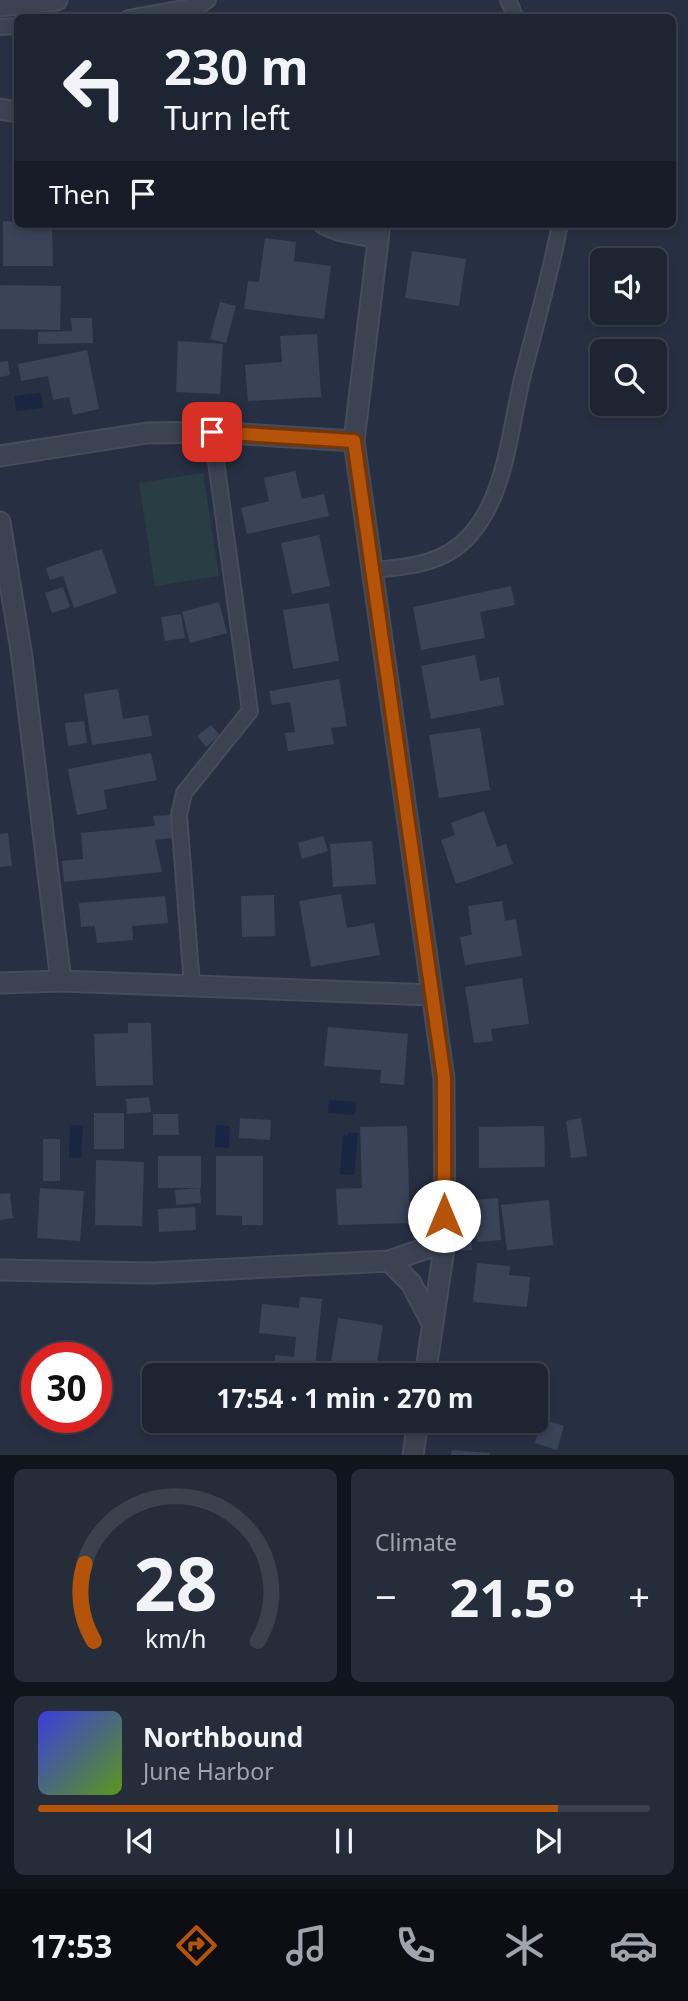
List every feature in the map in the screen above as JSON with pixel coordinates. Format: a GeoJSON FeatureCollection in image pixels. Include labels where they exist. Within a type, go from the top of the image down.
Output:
{"type":"FeatureCollection","features":[{"type":"Feature","properties":{"kind":"street"},"geometry":{"type":"LineString","coordinates":[[0,6],[57,0]]}},
{"type":"Feature","properties":{"kind":"street"},"geometry":{"type":"LineString","coordinates":[[150,14],[201,5],[208,0]]}},
{"type":"Feature","properties":{"kind":"street"},"geometry":{"type":"LineString","coordinates":[[333,228],[379,231],[354,441],[444,1078],[445,1242],[427,1363]]}},
{"type":"Feature","properties":{"kind":"street"},"geometry":{"type":"LineString","coordinates":[[373,570],[420,566],[448,552],[470,535],[495,495],[559,228]]}},
{"type":"Feature","properties":{"kind":"street"},"geometry":{"type":"LineString","coordinates":[[0,456],[147,433],[212,432],[354,441]]}},
{"type":"Feature","properties":{"kind":"street"},"geometry":{"type":"LineString","coordinates":[[192,986],[179,815],[184,793],[250,711],[212,432]]}},
{"type":"Feature","properties":{"kind":"street"},"geometry":{"type":"LineString","coordinates":[[0,522],[32,730],[61,981]]}},
{"type":"Feature","properties":{"kind":"street"},"geometry":{"type":"LineString","coordinates":[[0,983],[61,981],[432,995]]}},
{"type":"Feature","properties":{"kind":"street"},"geometry":{"type":"LineString","coordinates":[[0,1270],[152,1273],[388,1261],[445,1242]]}},
{"type":"Feature","properties":{"kind":"street"},"geometry":{"type":"LineString","coordinates":[[388,1261],[411,1283],[433,1325]]}},
{"type":"Feature","properties":{"kind":"street"},"geometry":{"type":"LineString","coordinates":[[413,1455],[416,1433]]}},
{"type":"Feature","properties":{"kind":"green space"},"geometry":{"type":"Polygon","coordinates":[[[203,473],[219,576],[155,586],[139,483],[203,473]]]}},
{"type":"Feature","properties":{"kind":"water"},"geometry":{"type":"Polygon","coordinates":[[[41,393],[43,408],[16,411],[14,396],[41,393]]]}},
{"type":"Feature","properties":{"kind":"water"},"geometry":{"type":"Polygon","coordinates":[[[329,1100],[356,1102],[355,1115],[328,1113],[329,1100]]]}},
{"type":"Feature","properties":{"kind":"water"},"geometry":{"type":"Polygon","coordinates":[[[70,1125],[83,1126],[81,1158],[69,1157],[70,1125]]]}},
{"type":"Feature","properties":{"kind":"water"},"geometry":{"type":"Polygon","coordinates":[[[216,1125],[230,1126],[229,1148],[215,1147],[216,1125]]]}},
{"type":"Feature","properties":{"kind":"water"},"geometry":{"type":"Polygon","coordinates":[[[348,1132],[358,1133],[354,1175],[340,1174],[343,1135],[348,1136],[348,1132]]]}},
{"type":"Feature","properties":{"kind":"building"},"geometry":{"type":"Polygon","coordinates":[[[3,221],[14,222],[14,228],[52,228],[53,266],[3,266],[3,221]]]}},
{"type":"Feature","properties":{"kind":"building"},"geometry":{"type":"Polygon","coordinates":[[[265,238],[296,242],[294,261],[331,266],[324,319],[244,309],[248,281],[259,282],[265,238]]]}},
{"type":"Feature","properties":{"kind":"building"},"geometry":{"type":"Polygon","coordinates":[[[412,251],[466,259],[459,306],[405,298],[412,251]]]}},
{"type":"Feature","properties":{"kind":"building"},"geometry":{"type":"Polygon","coordinates":[[[0,285],[61,286],[60,330],[0,329],[0,285]]]}},
{"type":"Feature","properties":{"kind":"building"},"geometry":{"type":"Polygon","coordinates":[[[220,302],[236,306],[226,343],[210,339],[220,302]]]}},
{"type":"Feature","properties":{"kind":"building"},"geometry":{"type":"Polygon","coordinates":[[[71,318],[92,318],[93,343],[38,344],[38,332],[72,331],[71,318]]]}},
{"type":"Feature","properties":{"kind":"building"},"geometry":{"type":"Polygon","coordinates":[[[317,334],[321,397],[248,401],[245,365],[282,362],[280,336],[317,334]]]}},
{"type":"Feature","properties":{"kind":"building"},"geometry":{"type":"Polygon","coordinates":[[[178,341],[223,344],[220,394],[176,392],[178,341]]]}},
{"type":"Feature","properties":{"kind":"building"},"geometry":{"type":"Polygon","coordinates":[[[87,350],[99,409],[73,415],[69,397],[53,400],[48,376],[21,381],[18,364],[87,350]]]}},
{"type":"Feature","properties":{"kind":"building"},"geometry":{"type":"Polygon","coordinates":[[[8,361],[10,375],[0,377],[0,362],[8,361]]]}},
{"type":"Feature","properties":{"kind":"building"},"geometry":{"type":"Polygon","coordinates":[[[295,471],[302,499],[324,494],[329,516],[247,534],[241,508],[269,501],[264,478],[295,471]]]}},
{"type":"Feature","properties":{"kind":"building"},"geometry":{"type":"Polygon","coordinates":[[[319,535],[330,586],[292,594],[281,543],[319,535]]]}},
{"type":"Feature","properties":{"kind":"building"},"geometry":{"type":"Polygon","coordinates":[[[102,549],[117,593],[74,608],[63,576],[50,580],[46,568],[102,549]]]}},
{"type":"Feature","properties":{"kind":"building"},"geometry":{"type":"Polygon","coordinates":[[[511,586],[515,605],[480,612],[485,638],[421,650],[413,607],[511,586]]]}},
{"type":"Feature","properties":{"kind":"building"},"geometry":{"type":"Polygon","coordinates":[[[63,587],[70,607],[52,613],[45,593],[63,587]]]}},
{"type":"Feature","properties":{"kind":"building"},"geometry":{"type":"Polygon","coordinates":[[[219,602],[227,633],[190,643],[182,612],[219,602]]]}},
{"type":"Feature","properties":{"kind":"building"},"geometry":{"type":"Polygon","coordinates":[[[329,603],[339,661],[293,669],[283,610],[329,603]]]}},
{"type":"Feature","properties":{"kind":"building"},"geometry":{"type":"Polygon","coordinates":[[[181,614],[185,638],[165,641],[161,617],[181,614]]]}},
{"type":"Feature","properties":{"kind":"building"},"geometry":{"type":"Polygon","coordinates":[[[475,655],[480,681],[499,677],[504,705],[431,719],[421,666],[475,655]]]}},
{"type":"Feature","properties":{"kind":"building"},"geometry":{"type":"Polygon","coordinates":[[[339,679],[347,726],[331,728],[334,744],[288,751],[285,733],[295,732],[290,702],[272,705],[269,691],[339,679]]]}},
{"type":"Feature","properties":{"kind":"building"},"geometry":{"type":"Polygon","coordinates":[[[118,689],[123,719],[148,715],[152,736],[92,745],[84,694],[118,689]]]}},
{"type":"Feature","properties":{"kind":"building"},"geometry":{"type":"Polygon","coordinates":[[[84,721],[87,743],[68,746],[65,723],[84,721]]]}},
{"type":"Feature","properties":{"kind":"building"},"geometry":{"type":"Polygon","coordinates":[[[211,725],[220,735],[206,747],[197,736],[211,725]]]}},
{"type":"Feature","properties":{"kind":"building"},"geometry":{"type":"Polygon","coordinates":[[[480,728],[490,790],[439,798],[429,735],[480,728]]]}},
{"type":"Feature","properties":{"kind":"building"},"geometry":{"type":"Polygon","coordinates":[[[151,753],[157,780],[104,790],[107,809],[77,815],[68,769],[151,753]]]}},
{"type":"Feature","properties":{"kind":"building"},"geometry":{"type":"Polygon","coordinates":[[[484,811],[497,847],[506,844],[513,864],[456,884],[441,840],[455,835],[451,823],[484,811]]]}},
{"type":"Feature","properties":{"kind":"building"},"geometry":{"type":"Polygon","coordinates":[[[171,815],[173,838],[155,840],[162,872],[64,882],[62,861],[83,859],[81,833],[155,826],[153,816],[171,815]]]}},
{"type":"Feature","properties":{"kind":"building"},"geometry":{"type":"Polygon","coordinates":[[[8,833],[12,866],[0,867],[0,834],[8,833]]]}},
{"type":"Feature","properties":{"kind":"building"},"geometry":{"type":"Polygon","coordinates":[[[323,836],[328,851],[302,859],[298,843],[323,836]]]}},
{"type":"Feature","properties":{"kind":"building"},"geometry":{"type":"Polygon","coordinates":[[[372,841],[376,884],[333,887],[330,844],[372,841]]]}},
{"type":"Feature","properties":{"kind":"building"},"geometry":{"type":"Polygon","coordinates":[[[341,894],[347,928],[374,923],[380,955],[311,967],[299,901],[341,894]]]}},
{"type":"Feature","properties":{"kind":"building"},"geometry":{"type":"Polygon","coordinates":[[[274,895],[275,936],[242,937],[241,896],[274,895]]]}},
{"type":"Feature","properties":{"kind":"building"},"geometry":{"type":"Polygon","coordinates":[[[165,896],[168,923],[132,926],[133,940],[97,943],[95,926],[81,927],[79,903],[165,896]]]}},
{"type":"Feature","properties":{"kind":"building"},"geometry":{"type":"Polygon","coordinates":[[[502,901],[505,921],[516,919],[522,956],[465,965],[460,937],[472,935],[468,906],[502,901]]]}},
{"type":"Feature","properties":{"kind":"building"},"geometry":{"type":"Polygon","coordinates":[[[522,978],[529,1024],[491,1029],[493,1041],[474,1043],[465,987],[522,978]]]}},
{"type":"Feature","properties":{"kind":"building"},"geometry":{"type":"Polygon","coordinates":[[[128,1023],[151,1023],[153,1085],[96,1086],[94,1034],[128,1033],[128,1023]]]}},
{"type":"Feature","properties":{"kind":"building"},"geometry":{"type":"Polygon","coordinates":[[[328,1027],[408,1034],[404,1085],[380,1083],[381,1070],[324,1066],[328,1027]]]}},
{"type":"Feature","properties":{"kind":"building"},"geometry":{"type":"Polygon","coordinates":[[[149,1097],[151,1112],[127,1114],[126,1099],[149,1097]]]}},
{"type":"Feature","properties":{"kind":"building"},"geometry":{"type":"Polygon","coordinates":[[[94,1113],[124,1113],[124,1149],[94,1149],[94,1113]]]}},
{"type":"Feature","properties":{"kind":"building"},"geometry":{"type":"Polygon","coordinates":[[[153,1114],[178,1114],[179,1135],[153,1135],[153,1114]]]}},
{"type":"Feature","properties":{"kind":"building"},"geometry":{"type":"Polygon","coordinates":[[[240,1118],[271,1120],[270,1140],[239,1138],[240,1118]]]}},
{"type":"Feature","properties":{"kind":"building"},"geometry":{"type":"Polygon","coordinates":[[[581,1118],[587,1156],[571,1158],[566,1121],[581,1118]]]}},
{"type":"Feature","properties":{"kind":"building"},"geometry":{"type":"Polygon","coordinates":[[[407,1126],[410,1223],[338,1225],[336,1189],[362,1188],[360,1127],[407,1126]]]}},
{"type":"Feature","properties":{"kind":"building"},"geometry":{"type":"Polygon","coordinates":[[[544,1126],[545,1167],[479,1168],[479,1127],[544,1126]]]}},
{"type":"Feature","properties":{"kind":"building"},"geometry":{"type":"Polygon","coordinates":[[[43,1139],[60,1139],[60,1181],[43,1181],[43,1139]]]}},
{"type":"Feature","properties":{"kind":"building"},"geometry":{"type":"Polygon","coordinates":[[[158,1156],[201,1156],[201,1188],[158,1188],[158,1156]]]}},
{"type":"Feature","properties":{"kind":"building"},"geometry":{"type":"Polygon","coordinates":[[[216,1156],[263,1156],[263,1225],[242,1225],[242,1216],[216,1215],[216,1156]]]}},
{"type":"Feature","properties":{"kind":"building"},"geometry":{"type":"Polygon","coordinates":[[[96,1160],[144,1162],[142,1226],[95,1225],[96,1160]]]}},
{"type":"Feature","properties":{"kind":"building"},"geometry":{"type":"Polygon","coordinates":[[[40,1188],[84,1191],[80,1241],[37,1238],[40,1188]]]}},
{"type":"Feature","properties":{"kind":"building"},"geometry":{"type":"Polygon","coordinates":[[[200,1188],[201,1203],[176,1205],[175,1190],[200,1188]]]}},
{"type":"Feature","properties":{"kind":"building"},"geometry":{"type":"Polygon","coordinates":[[[10,1193],[13,1218],[0,1220],[0,1194],[10,1193]]]}},
{"type":"Feature","properties":{"kind":"building"},"geometry":{"type":"Polygon","coordinates":[[[498,1198],[501,1240],[477,1242],[473,1200],[498,1198]]]}},
{"type":"Feature","properties":{"kind":"building"},"geometry":{"type":"Polygon","coordinates":[[[549,1200],[553,1245],[507,1250],[501,1205],[549,1200]]]}},
{"type":"Feature","properties":{"kind":"building"},"geometry":{"type":"Polygon","coordinates":[[[195,1207],[196,1230],[159,1232],[158,1209],[195,1207]]]}},
{"type":"Feature","properties":{"kind":"building"},"geometry":{"type":"Polygon","coordinates":[[[471,1231],[472,1250],[459,1251],[457,1232],[471,1231]]]}},
{"type":"Feature","properties":{"kind":"building"},"geometry":{"type":"Polygon","coordinates":[[[477,1263],[510,1266],[509,1275],[530,1277],[527,1307],[473,1302],[477,1263]]]}},
{"type":"Feature","properties":{"kind":"building"},"geometry":{"type":"Polygon","coordinates":[[[300,1297],[322,1299],[315,1363],[275,1363],[275,1355],[294,1357],[296,1337],[259,1333],[262,1304],[299,1308],[300,1297]]]}},
{"type":"Feature","properties":{"kind":"building"},"geometry":{"type":"Polygon","coordinates":[[[338,1318],[383,1325],[377,1363],[331,1363],[338,1318]]]}},
{"type":"Feature","properties":{"kind":"building"},"geometry":{"type":"Polygon","coordinates":[[[548,1421],[564,1426],[557,1450],[535,1443],[538,1433],[548,1433],[548,1421]]]}},
{"type":"Feature","properties":{"kind":"building"},"geometry":{"type":"Polygon","coordinates":[[[452,1450],[490,1453],[490,1455],[451,1455],[452,1450]]]}},
{"type":"Feature","properties":{"kind":"route"},"geometry":{"type":"LineString","coordinates":[[212,432],[354,441],[444,1078],[444,1216]]}}]}
